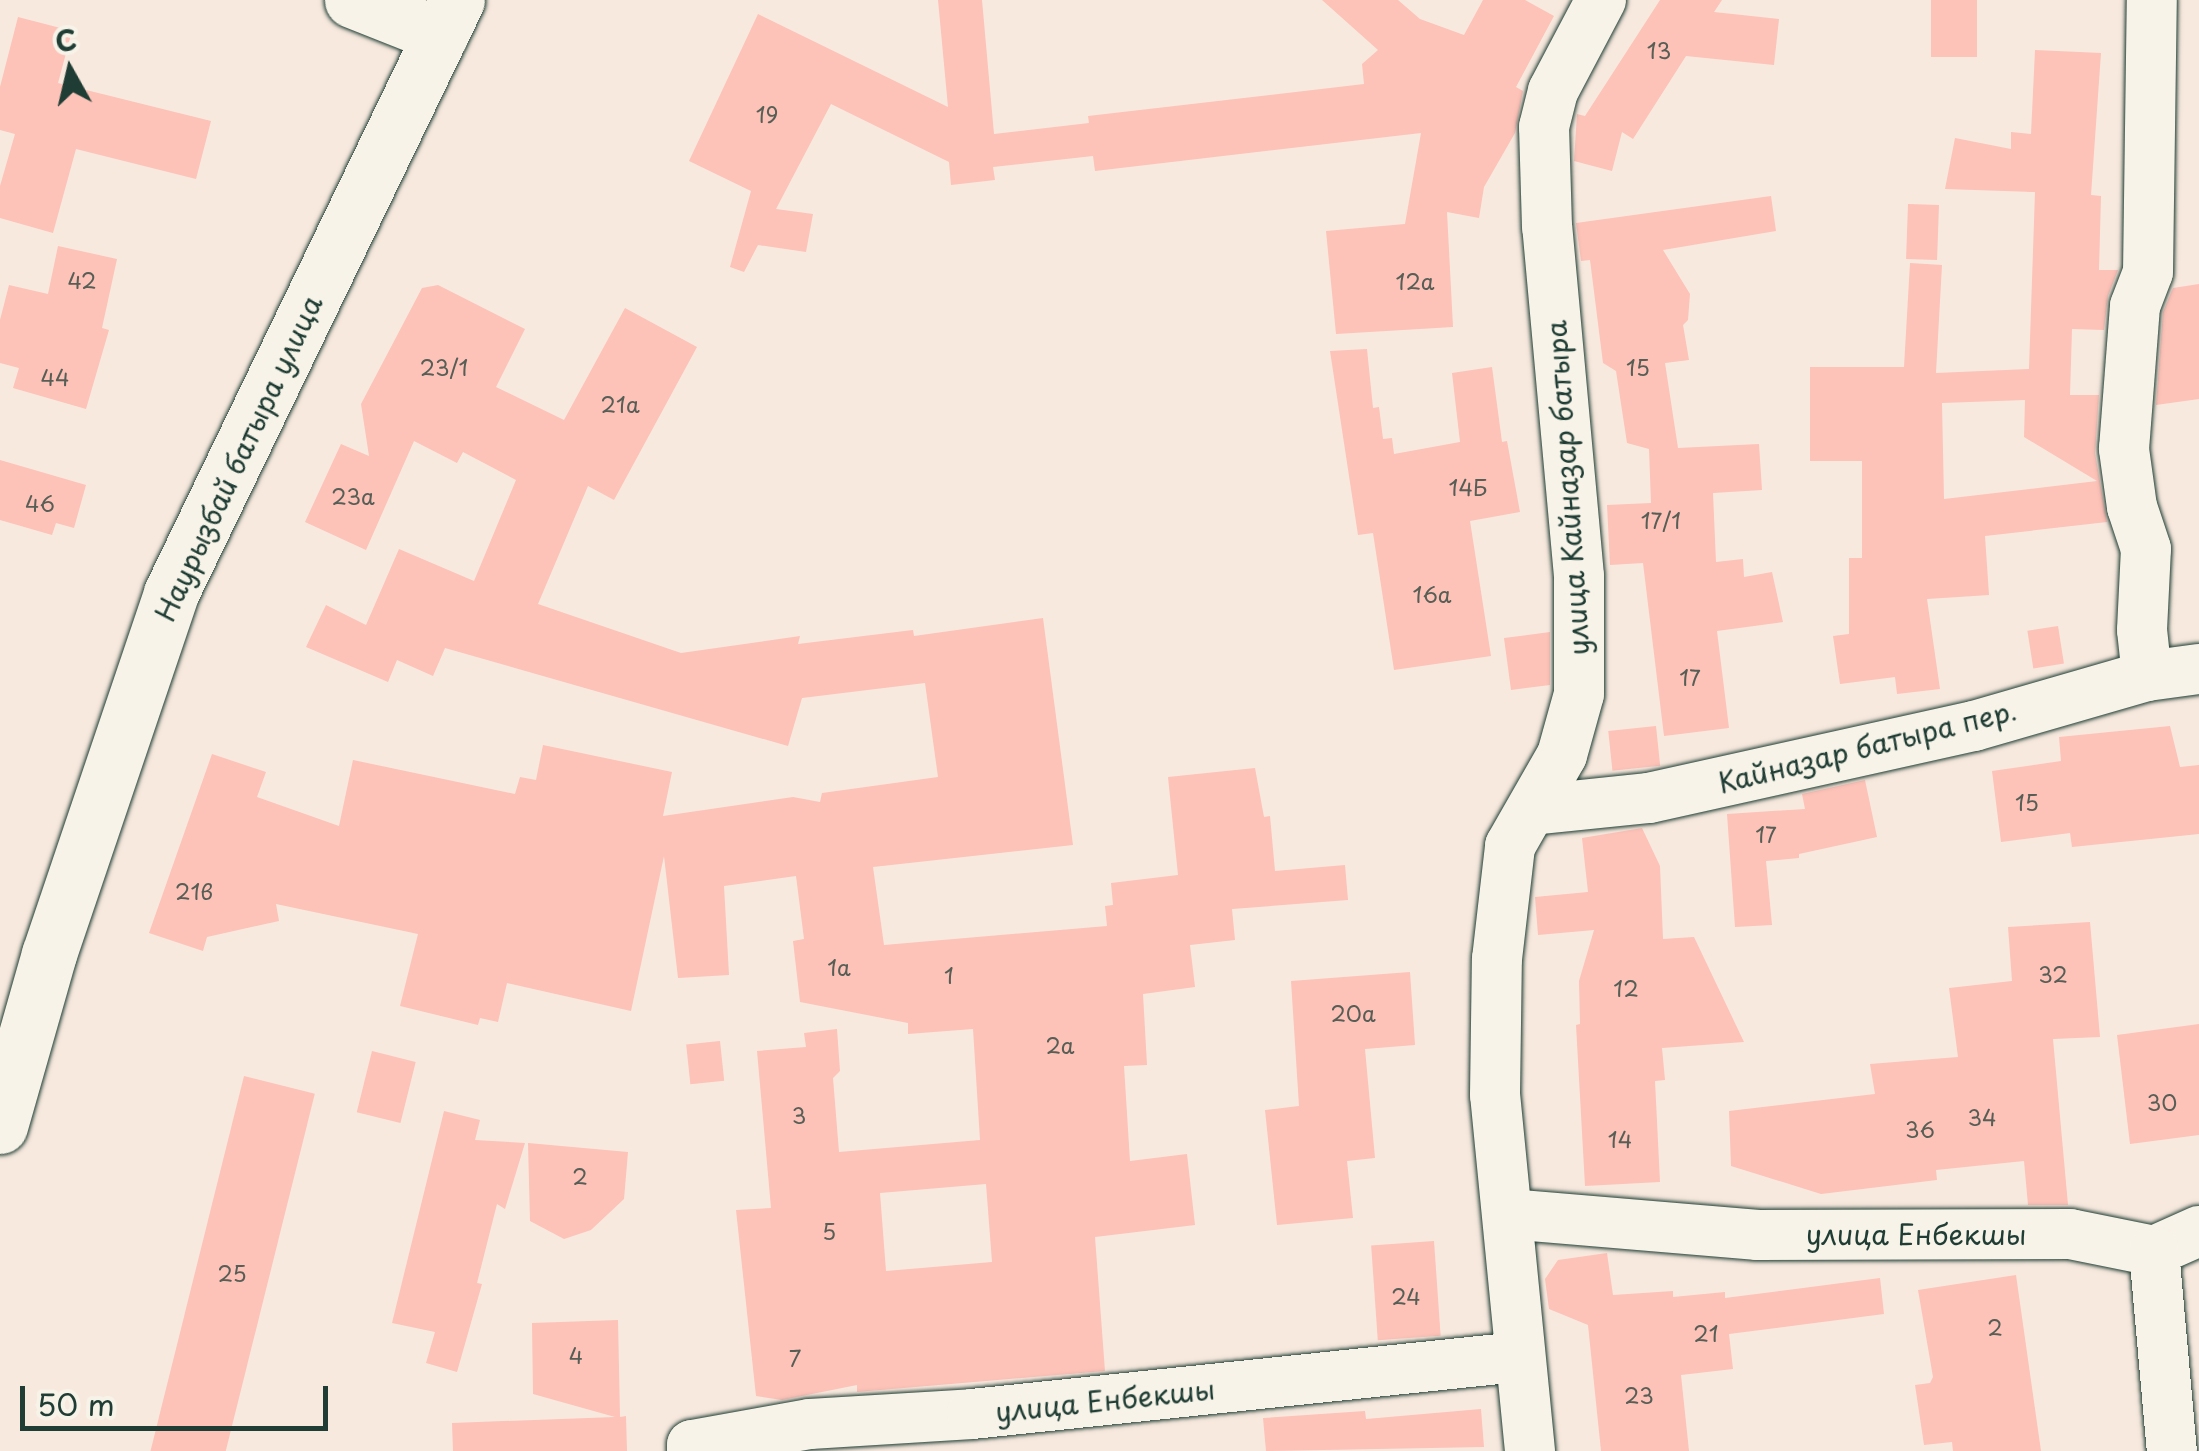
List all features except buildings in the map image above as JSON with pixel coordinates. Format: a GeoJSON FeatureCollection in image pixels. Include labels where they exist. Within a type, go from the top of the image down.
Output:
{"type":"FeatureCollection","features":[{"type":"Feature","properties":{"kind":"main road"},"geometry":{"type":"LineString","coordinates":[[352,0],[448,17]]}},
{"type":"Feature","properties":{"kind":"main road","name":"Наурызбай батыра улица"},"geometry":{"type":"LineString","coordinates":[[0,1126],[49,954],[171,593],[448,17]]}},
{"type":"Feature","properties":{"kind":"street","name":"улица Кайназар батыра"},"geometry":{"type":"LineString","coordinates":[[1530,1451],[1495,1094],[1497,959],[1510,846],[1562,756],[1579,694],[1579,576],[1547,227],[1544,127],[1553,91],[1602,0]]}},
{"type":"Feature","properties":{"kind":"street"},"geometry":{"type":"LineString","coordinates":[[2147,676],[2142,630],[2146,549],[2132,506],[2124,449],[2134,306],[2148,272],[2152,0]]}},
{"type":"Feature","properties":{"kind":"street","name":"Кайназар батыра пер."},"geometry":{"type":"LineString","coordinates":[[1532,810],[1668,794],[1974,726],[2044,702],[2147,676],[2199,669]]}},
{"type":"Feature","properties":{"kind":"street","name":"улица Енбекшы"},"geometry":{"type":"LineString","coordinates":[[1508,1214],[1758,1234],[2070,1234],[2154,1251]]}},
{"type":"Feature","properties":{"kind":"street"},"geometry":{"type":"LineString","coordinates":[[2172,1451],[2154,1251],[2199,1231]]}},
{"type":"Feature","properties":{"kind":"street","name":"улица Енбекшы"},"geometry":{"type":"LineString","coordinates":[[692,1448],[810,1424],[972,1414],[1518,1357]]}}]}
